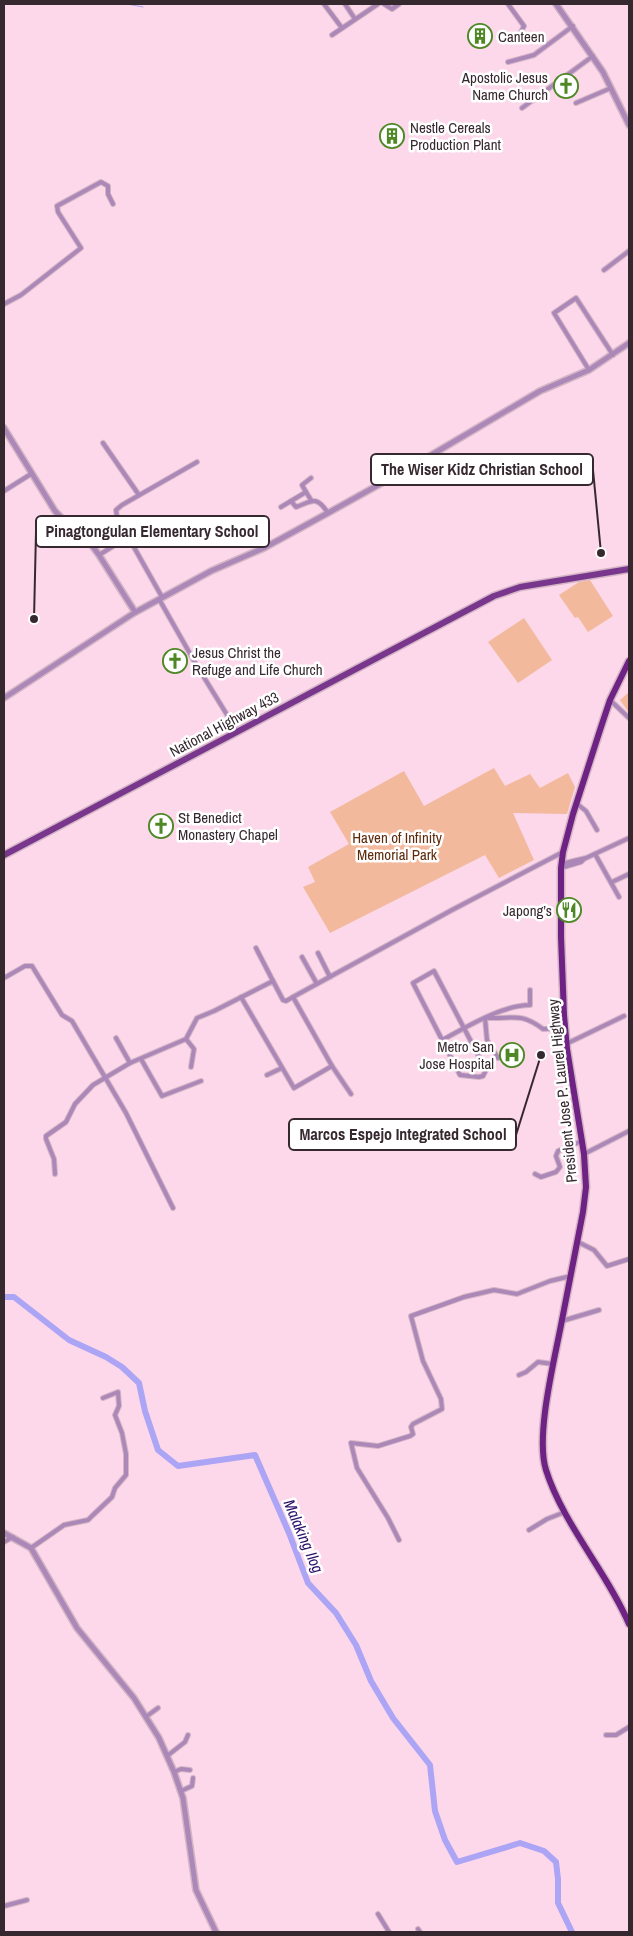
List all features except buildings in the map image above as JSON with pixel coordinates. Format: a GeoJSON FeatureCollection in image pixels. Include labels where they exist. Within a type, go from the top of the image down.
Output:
{"type":"FeatureCollection","features":[{"type":"Feature","properties":{"kind":"highway","name":"President Jose P. Laurel Highway"},"geometry":{"type":"LineString","coordinates":[[629,661],[610,700],[576,803],[561,866],[561,936],[566,1044],[584,1154],[586,1187],[578,1242],[570,1276],[542,1438],[542,1454],[548,1476],[565,1512],[619,1602],[629,1624]]}},
{"type":"Feature","properties":{"kind":"main road","name":"National Highway 433"},"geometry":{"type":"LineString","coordinates":[[4,855],[494,596],[526,586],[629,569]]}},
{"type":"Feature","properties":{"kind":"street"},"geometry":{"type":"LineString","coordinates":[[324,4],[342,28]]}},
{"type":"Feature","properties":{"kind":"street"},"geometry":{"type":"LineString","coordinates":[[345,4],[355,19]]}},
{"type":"Feature","properties":{"kind":"street"},"geometry":{"type":"LineString","coordinates":[[332,34],[378,4]]}},
{"type":"Feature","properties":{"kind":"street"},"geometry":{"type":"LineString","coordinates":[[386,4],[391,9],[396,5]]}},
{"type":"Feature","properties":{"kind":"street"},"geometry":{"type":"LineString","coordinates":[[508,4],[524,26],[520,34]]}},
{"type":"Feature","properties":{"kind":"street"},"geometry":{"type":"LineString","coordinates":[[556,4],[593,56],[629,125]]}},
{"type":"Feature","properties":{"kind":"street"},"geometry":{"type":"LineString","coordinates":[[508,62],[534,55],[573,26]]}},
{"type":"Feature","properties":{"kind":"street"},"geometry":{"type":"LineString","coordinates":[[522,108],[593,56]]}},
{"type":"Feature","properties":{"kind":"street"},"geometry":{"type":"LineString","coordinates":[[576,103],[611,88]]}},
{"type":"Feature","properties":{"kind":"street"},"geometry":{"type":"LineString","coordinates":[[4,304],[22,295],[81,248],[58,212],[57,206],[101,182],[108,186],[108,194],[113,204]]}},
{"type":"Feature","properties":{"kind":"street"},"geometry":{"type":"LineString","coordinates":[[604,270],[629,251]]}},
{"type":"Feature","properties":{"kind":"street"},"geometry":{"type":"LineString","coordinates":[[589,370],[554,313],[576,298],[613,355]]}},
{"type":"Feature","properties":{"kind":"street"},"geometry":{"type":"LineString","coordinates":[[4,698],[135,612],[227,563],[264,548],[328,514],[540,391],[589,370],[629,343]]}},
{"type":"Feature","properties":{"kind":"street"},"geometry":{"type":"LineString","coordinates":[[4,428],[31,474],[64,522],[72,529],[82,532],[135,612]]}},
{"type":"Feature","properties":{"kind":"street"},"geometry":{"type":"LineString","coordinates":[[103,443],[139,495]]}},
{"type":"Feature","properties":{"kind":"street"},"geometry":{"type":"LineString","coordinates":[[197,462],[122,504],[116,510],[117,517],[203,676],[237,732]]}},
{"type":"Feature","properties":{"kind":"street"},"geometry":{"type":"LineString","coordinates":[[4,491],[31,474]]}},
{"type":"Feature","properties":{"kind":"street"},"geometry":{"type":"LineString","coordinates":[[311,478],[302,484],[311,500]]}},
{"type":"Feature","properties":{"kind":"street"},"geometry":{"type":"LineString","coordinates":[[280,507],[306,492]]}},
{"type":"Feature","properties":{"kind":"street"},"geometry":{"type":"LineString","coordinates":[[291,501],[296,507],[311,500],[318,500],[328,514]]}},
{"type":"Feature","properties":{"kind":"street"},"geometry":{"type":"LineString","coordinates":[[99,555],[128,537]]}},
{"type":"Feature","properties":{"kind":"street"},"geometry":{"type":"LineString","coordinates":[[610,700],[629,718]]}},
{"type":"Feature","properties":{"kind":"street"},"geometry":{"type":"LineString","coordinates":[[576,803],[583,808],[597,830]]}},
{"type":"Feature","properties":{"kind":"street"},"geometry":{"type":"LineString","coordinates":[[561,866],[577,862],[629,838]]}},
{"type":"Feature","properties":{"kind":"street"},"geometry":{"type":"LineString","coordinates":[[256,948],[283,1000],[286,1001],[563,852]]}},
{"type":"Feature","properties":{"kind":"street"},"geometry":{"type":"LineString","coordinates":[[595,854],[619,897]]}},
{"type":"Feature","properties":{"kind":"street"},"geometry":{"type":"LineString","coordinates":[[612,882],[629,874]]}},
{"type":"Feature","properties":{"kind":"street"},"geometry":{"type":"LineString","coordinates":[[318,954],[330,977]]}},
{"type":"Feature","properties":{"kind":"street"},"geometry":{"type":"LineString","coordinates":[[302,957],[318,984]]}},
{"type":"Feature","properties":{"kind":"street"},"geometry":{"type":"LineString","coordinates":[[4,978],[25,966],[32,966],[62,1015],[72,1021],[105,1076],[146,1151],[173,1208]]}},
{"type":"Feature","properties":{"kind":"street"},"geometry":{"type":"LineString","coordinates":[[434,971],[486,1070],[484,1076],[461,1076],[442,1040],[413,983],[434,971]]}},
{"type":"Feature","properties":{"kind":"street"},"geometry":{"type":"LineString","coordinates":[[55,1174],[54,1159],[46,1136],[66,1122],[75,1104],[93,1085],[105,1076],[130,1063],[186,1039],[196,1018],[273,981]]}},
{"type":"Feature","properties":{"kind":"street"},"geometry":{"type":"LineString","coordinates":[[442,1040],[485,1018],[517,1005],[530,1005],[530,990]]}},
{"type":"Feature","properties":{"kind":"street"},"geometry":{"type":"LineString","coordinates":[[241,997],[294,1088],[332,1066]]}},
{"type":"Feature","properties":{"kind":"street"},"geometry":{"type":"LineString","coordinates":[[293,998],[332,1066],[351,1094]]}},
{"type":"Feature","properties":{"kind":"street"},"geometry":{"type":"LineString","coordinates":[[566,1044],[624,1016]]}},
{"type":"Feature","properties":{"kind":"street"},"geometry":{"type":"LineString","coordinates":[[485,1018],[522,1018],[532,1020],[543,1029],[566,1028]]}},
{"type":"Feature","properties":{"kind":"street"},"geometry":{"type":"LineString","coordinates":[[485,1018],[487,1040],[498,1058]]}},
{"type":"Feature","properties":{"kind":"street"},"geometry":{"type":"LineString","coordinates":[[116,1038],[130,1063]]}},
{"type":"Feature","properties":{"kind":"street"},"geometry":{"type":"LineString","coordinates":[[186,1039],[194,1049],[191,1067]]}},
{"type":"Feature","properties":{"kind":"street"},"geometry":{"type":"LineString","coordinates":[[141,1059],[162,1096],[201,1081]]}},
{"type":"Feature","properties":{"kind":"street"},"geometry":{"type":"LineString","coordinates":[[267,1075],[282,1068]]}},
{"type":"Feature","properties":{"kind":"street"},"geometry":{"type":"LineString","coordinates":[[584,1154],[629,1131]]}},
{"type":"Feature","properties":{"kind":"street"},"geometry":{"type":"LineString","coordinates":[[536,1174],[542,1176],[556,1172],[560,1167],[556,1156],[558,1151],[582,1141]]}},
{"type":"Feature","properties":{"kind":"street"},"geometry":{"type":"LineString","coordinates":[[578,1242],[594,1250],[607,1266],[629,1259]]}},
{"type":"Feature","properties":{"kind":"street"},"geometry":{"type":"LineString","coordinates":[[399,1540],[358,1468],[351,1443],[378,1446],[410,1436],[413,1434],[411,1427],[413,1424],[442,1409],[441,1400],[423,1361],[411,1316],[464,1296],[494,1290],[517,1294],[550,1280],[570,1276]]}},
{"type":"Feature","properties":{"kind":"street"},"geometry":{"type":"LineString","coordinates":[[562,1321],[599,1310]]}},
{"type":"Feature","properties":{"kind":"street"},"geometry":{"type":"LineString","coordinates":[[519,1375],[538,1362],[554,1364]]}},
{"type":"Feature","properties":{"kind":"street"},"geometry":{"type":"LineString","coordinates":[[31,1548],[64,1525],[88,1520],[112,1497],[115,1488],[126,1475],[126,1454],[122,1433],[115,1416],[119,1406],[118,1392],[103,1398]]}},
{"type":"Feature","properties":{"kind":"street"},"geometry":{"type":"LineString","coordinates":[[529,1530],[547,1519],[565,1512]]}},
{"type":"Feature","properties":{"kind":"street"},"geometry":{"type":"LineString","coordinates":[[4,1533],[31,1548],[77,1628],[146,1716],[167,1756],[181,1791],[186,1809],[196,1890],[216,1932]]}},
{"type":"Feature","properties":{"kind":"street"},"geometry":{"type":"LineString","coordinates":[[4,1542],[13,1537]]}},
{"type":"Feature","properties":{"kind":"street"},"geometry":{"type":"LineString","coordinates":[[146,1716],[158,1708]]}},
{"type":"Feature","properties":{"kind":"street"},"geometry":{"type":"LineString","coordinates":[[606,1735],[616,1735],[629,1727]]}},
{"type":"Feature","properties":{"kind":"street"},"geometry":{"type":"LineString","coordinates":[[167,1756],[186,1742],[188,1735]]}},
{"type":"Feature","properties":{"kind":"street"},"geometry":{"type":"LineString","coordinates":[[174,1772],[181,1769],[190,1770]]}},
{"type":"Feature","properties":{"kind":"street"},"geometry":{"type":"LineString","coordinates":[[181,1791],[192,1786],[192,1778]]}},
{"type":"Feature","properties":{"kind":"street"},"geometry":{"type":"LineString","coordinates":[[4,1906],[28,1900]]}},
{"type":"Feature","properties":{"kind":"street"},"geometry":{"type":"LineString","coordinates":[[378,1914],[388,1932]]}},
{"type":"Feature","properties":{"kind":"green space"},"geometry":{"type":"Polygon","coordinates":[[[590,580],[613,616],[588,632],[578,617],[575,618],[559,595],[579,582],[590,580]]]}},
{"type":"Feature","properties":{"kind":"green space"},"geometry":{"type":"Polygon","coordinates":[[[524,618],[552,660],[518,683],[488,642],[524,618]]]}},
{"type":"Feature","properties":{"kind":"green space"},"geometry":{"type":"Polygon","coordinates":[[[629,692],[629,713],[620,700],[629,692]]]}},
{"type":"Feature","properties":{"kind":"green space","name":"Haven of Infinity Memorial Park"},"geometry":{"type":"Polygon","coordinates":[[[494,768],[505,786],[530,774],[540,788],[568,773],[575,787],[567,814],[513,813],[534,860],[499,878],[485,855],[330,933],[303,887],[315,882],[308,867],[349,844],[330,812],[404,771],[424,806],[494,768]]]}},
{"type":"Feature","properties":{"kind":"waterway"},"geometry":{"type":"LineString","coordinates":[[127,4],[143,7]]}},
{"type":"Feature","properties":{"kind":"waterway","name":"Malaking Ilog"},"geometry":{"type":"LineString","coordinates":[[4,1297],[14,1297],[69,1340],[106,1357],[122,1367],[139,1383],[145,1411],[158,1450],[178,1466],[255,1455],[289,1533],[308,1583],[336,1613],[356,1645],[371,1681],[393,1718],[430,1765],[435,1811],[445,1840],[457,1862],[520,1843],[544,1851],[556,1862],[558,1903],[572,1932]]}},
{"type":"Feature","properties":{"kind":"place","name":"Canteen"},"geometry":{"type":"Point","coordinates":[480,36]}},
{"type":"Feature","properties":{"kind":"place","name":"Apostolic Jesus Name Church"},"geometry":{"type":"Point","coordinates":[566,86]}},
{"type":"Feature","properties":{"kind":"place","name":"Nestle Cereals Production Plant"},"geometry":{"type":"Point","coordinates":[392,136]}},
{"type":"Feature","properties":{"kind":"place","name":"The Wiser Kidz Christian School"},"geometry":{"type":"Point","coordinates":[601,553]}},
{"type":"Feature","properties":{"kind":"place","name":"Pinagtongulan Elementary School"},"geometry":{"type":"Point","coordinates":[34,619]}},
{"type":"Feature","properties":{"kind":"place","name":"Jesus Christ the Refuge and Life Church"},"geometry":{"type":"Point","coordinates":[175,661]}},
{"type":"Feature","properties":{"kind":"place","name":"St Benedict Monastery Chapel"},"geometry":{"type":"Point","coordinates":[161,826]}},
{"type":"Feature","properties":{"kind":"place","name":"Japong’s"},"geometry":{"type":"Point","coordinates":[569,910]}},
{"type":"Feature","properties":{"kind":"place","name":"Metro San Jose Hospital"},"geometry":{"type":"Point","coordinates":[512,1055]}},
{"type":"Feature","properties":{"kind":"place","name":"Marcos Espejo Integrated School"},"geometry":{"type":"Point","coordinates":[541,1055]}}]}
